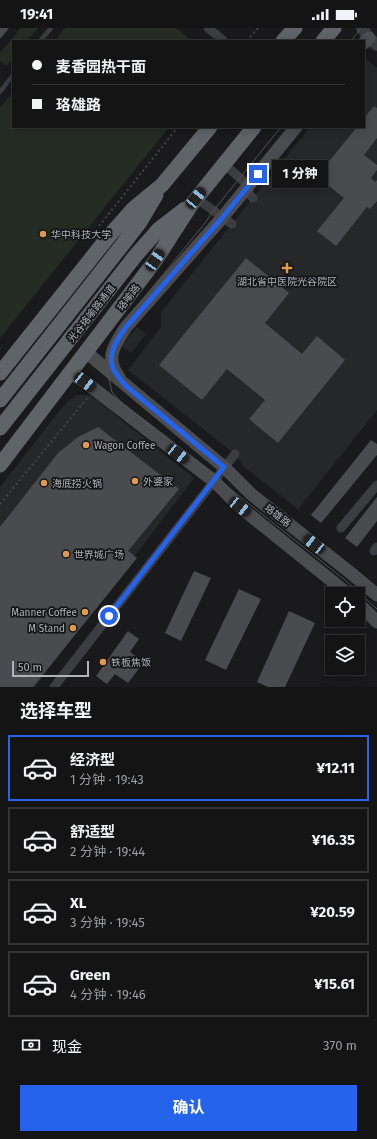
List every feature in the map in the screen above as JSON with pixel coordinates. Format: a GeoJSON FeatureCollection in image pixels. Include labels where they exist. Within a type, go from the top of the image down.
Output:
{"type":"FeatureCollection","features":[{"type":"Feature","properties":{"kind":"highway"},"geometry":{"type":"LineString","coordinates":[[284,40],[295,28]]}},
{"type":"Feature","properties":{"kind":"highway"},"geometry":{"type":"LineString","coordinates":[[324,40],[334,28]]}},
{"type":"Feature","properties":{"kind":"highway"},"geometry":{"type":"LineString","coordinates":[[0,373],[109,236],[134,208],[162,185],[209,128]]}},
{"type":"Feature","properties":{"kind":"highway","name":"珞喻路"},"geometry":{"type":"LineString","coordinates":[[0,465],[155,260],[193,202],[253,128]]}},
{"type":"Feature","properties":{"kind":"highway","name":"光谷珞喻路通道"},"geometry":{"type":"LineString","coordinates":[[0,400],[140,222],[162,185]]}},
{"type":"Feature","properties":{"kind":"highway","name":"光谷珞喻路通道"},"geometry":{"type":"LineString","coordinates":[[0,428],[150,239],[159,229],[193,202]]}},
{"type":"Feature","properties":{"kind":"main road","name":"珞雄路"},"geometry":{"type":"LineString","coordinates":[[126,386],[113,370],[111,365],[111,357],[116,341],[126,327],[227,221],[248,185],[295,128]]}},
{"type":"Feature","properties":{"kind":"main road","name":"珞雄路"},"geometry":{"type":"LineString","coordinates":[[86,352],[224,467],[251,494],[377,595]]}},
{"type":"Feature","properties":{"kind":"main road"},"geometry":{"type":"LineString","coordinates":[[70,373],[95,390],[214,481],[240,507],[339,587]]}},
{"type":"Feature","properties":{"kind":"main road"},"geometry":{"type":"LineString","coordinates":[[365,610],[377,622]]}},
{"type":"Feature","properties":{"kind":"street"},"geometry":{"type":"LineString","coordinates":[[208,28],[223,40]]}},
{"type":"Feature","properties":{"kind":"street"},"geometry":{"type":"LineString","coordinates":[[224,164],[248,185],[249,194],[252,198]]}},
{"type":"Feature","properties":{"kind":"street"},"geometry":{"type":"LineString","coordinates":[[193,202],[227,221]]}},
{"type":"Feature","properties":{"kind":"street"},"geometry":{"type":"LineString","coordinates":[[54,687],[235,454]]}},
{"type":"Feature","properties":{"kind":"street"},"geometry":{"type":"LineString","coordinates":[[341,528],[377,485]]}},
{"type":"Feature","properties":{"kind":"lane"},"geometry":{"type":"LineString","coordinates":[[41,40],[51,28]]}},
{"type":"Feature","properties":{"kind":"lane"},"geometry":{"type":"LineString","coordinates":[[0,92],[12,76]]}},
{"type":"Feature","properties":{"kind":"path"},"geometry":{"type":"LineString","coordinates":[[248,40],[258,28]]}},
{"type":"Feature","properties":{"kind":"path"},"geometry":{"type":"LineString","coordinates":[[0,504],[80,406],[95,390]]}},
{"type":"Feature","properties":{"kind":"shaded area"},"geometry":{"type":"Polygon","coordinates":[[[21,28],[38,28],[28,40],[12,40],[12,60],[7,66],[0,60],[0,53],[21,28]]]}},
{"type":"Feature","properties":{"kind":"shaded area"},"geometry":{"type":"Polygon","coordinates":[[[65,28],[176,28],[191,40],[56,40],[65,28]]]}},
{"type":"Feature","properties":{"kind":"shaded area","name":"湖北省中医院光谷院区"},"geometry":{"type":"Polygon","coordinates":[[[365,58],[377,68],[377,410],[298,509],[244,467],[235,454],[128,370],[161,327],[161,312],[309,128],[365,128],[365,58]]]}},
{"type":"Feature","properties":{"kind":"shaded area","name":"华中科技大学"},"geometry":{"type":"Polygon","coordinates":[[[12,93],[12,128],[168,128],[0,338],[0,108],[12,93]]]}},
{"type":"Feature","properties":{"kind":"shaded area"},"geometry":{"type":"Polygon","coordinates":[[[137,327],[146,334],[131,353],[122,346],[137,327]]]}},
{"type":"Feature","properties":{"kind":"shaded area","name":"世界城广场"},"geometry":{"type":"Polygon","coordinates":[[[76,395],[90,395],[194,478],[35,687],[0,687],[0,487],[63,406],[76,395]]]}},
{"type":"Feature","properties":{"kind":"building"},"geometry":{"type":"Polygon","coordinates":[[[0,28],[9,28],[0,39],[0,28]]]}},
{"type":"Feature","properties":{"kind":"building"},"geometry":{"type":"Polygon","coordinates":[[[374,106],[377,108],[377,138],[364,155],[377,165],[377,170],[371,178],[375,182],[377,180],[377,201],[370,209],[367,207],[336,246],[317,231],[344,198],[317,176],[356,128],[365,128],[365,117],[374,106]]]}},
{"type":"Feature","properties":{"kind":"building"},"geometry":{"type":"Polygon","coordinates":[[[246,258],[289,293],[265,323],[302,354],[317,336],[345,360],[278,443],[249,419],[265,400],[227,369],[202,400],[159,365],[246,258]]]}},
{"type":"Feature","properties":{"kind":"building","name":"世界城广场"},"geometry":{"type":"Polygon","coordinates":[[[98,427],[179,489],[128,551],[137,558],[33,687],[0,687],[0,527],[58,453],[78,437],[98,427]]]}},
{"type":"Feature","properties":{"kind":"building"},"geometry":{"type":"Polygon","coordinates":[[[371,440],[377,444],[377,455],[321,523],[311,515],[371,440]]]}},
{"type":"Feature","properties":{"kind":"building"},"geometry":{"type":"Polygon","coordinates":[[[377,497],[377,521],[357,547],[345,538],[377,497]]]}},
{"type":"Feature","properties":{"kind":"building"},"geometry":{"type":"Polygon","coordinates":[[[194,571],[211,578],[181,641],[165,633],[194,571]]]}},
{"type":"Feature","properties":{"kind":"building"},"geometry":{"type":"Polygon","coordinates":[[[239,589],[261,599],[226,670],[205,660],[239,589]]]}},
{"type":"Feature","properties":{"kind":"building"},"geometry":{"type":"Polygon","coordinates":[[[289,611],[315,623],[285,687],[268,687],[257,682],[289,611]]]}},
{"type":"Feature","properties":{"kind":"building"},"geometry":{"type":"Polygon","coordinates":[[[128,631],[139,639],[130,652],[144,662],[128,683],[115,674],[107,684],[96,676],[128,631]]]}},
{"type":"Feature","properties":{"kind":"tram line"},"geometry":{"type":"LineString","coordinates":[[352,40],[361,28]]}},
{"type":"Feature","properties":{"kind":"tram line"},"geometry":{"type":"LineString","coordinates":[[280,128],[126,320],[113,340],[107,359],[108,376],[112,392],[122,403],[345,580],[377,609]]}},
{"type":"Feature","properties":{"kind":"place","name":"华中科技大学"},"geometry":{"type":"Point","coordinates":[43,234]}},
{"type":"Feature","properties":{"kind":"place","name":"湖北省中医院光谷院区"},"geometry":{"type":"Point","coordinates":[287,268]}},
{"type":"Feature","properties":{"kind":"place","name":"Wagon Coffee"},"geometry":{"type":"Point","coordinates":[86,445]}},
{"type":"Feature","properties":{"kind":"place","name":"外婆家"},"geometry":{"type":"Point","coordinates":[135,481]}},
{"type":"Feature","properties":{"kind":"place","name":"海底捞火锅"},"geometry":{"type":"Point","coordinates":[44,483]}},
{"type":"Feature","properties":{"kind":"place","name":"世界城广场"},"geometry":{"type":"Point","coordinates":[66,554]}},
{"type":"Feature","properties":{"kind":"place","name":"Manner Coffee"},"geometry":{"type":"Point","coordinates":[85,612]}},
{"type":"Feature","properties":{"kind":"place","name":"M Stand"},"geometry":{"type":"Point","coordinates":[73,628]}},
{"type":"Feature","properties":{"kind":"place","name":"铁板焦饭"},"geometry":{"type":"Point","coordinates":[103,662]}},
{"type":"Feature","properties":{"kind":"route"},"geometry":{"type":"LineString","coordinates":[[109,616],[224,467],[126,386],[113,370],[111,365],[111,357],[116,341],[126,327],[222,218],[258,174]]}}]}
